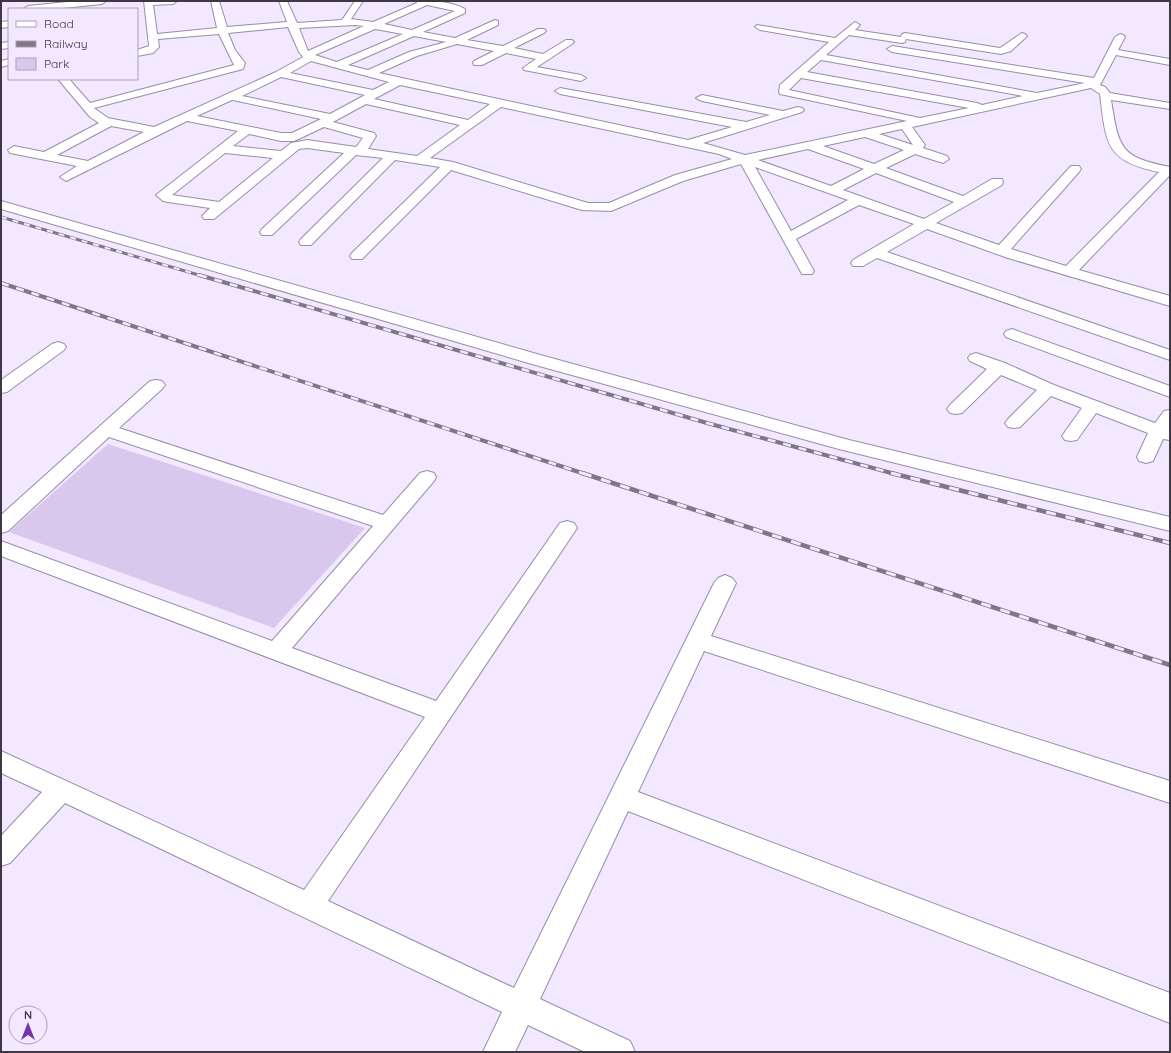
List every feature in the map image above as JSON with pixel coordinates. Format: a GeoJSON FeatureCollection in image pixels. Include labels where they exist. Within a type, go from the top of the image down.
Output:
{"type":"FeatureCollection","features":[{"type":"Feature","properties":{"kind":"street"},"geometry":{"type":"LineString","coordinates":[[38,8],[102,1]]}},
{"type":"Feature","properties":{"kind":"street"},"geometry":{"type":"LineString","coordinates":[[138,53],[149,51],[154,47],[148,2],[173,1]]}},
{"type":"Feature","properties":{"kind":"street"},"geometry":{"type":"LineString","coordinates":[[87,108],[239,67],[240,63],[232,55],[215,1]]}},
{"type":"Feature","properties":{"kind":"street"},"geometry":{"type":"LineString","coordinates":[[283,1],[292,25],[308,56],[338,66],[398,81],[722,151],[1002,251],[1069,271],[1168,295]]}},
{"type":"Feature","properties":{"kind":"street"},"geometry":{"type":"LineString","coordinates":[[345,22],[360,1]]}},
{"type":"Feature","properties":{"kind":"street"},"geometry":{"type":"LineString","coordinates":[[66,177],[154,131],[280,74],[308,56],[423,2],[457,8],[462,11],[338,66]]}},
{"type":"Feature","properties":{"kind":"street"},"geometry":{"type":"LineString","coordinates":[[153,37],[224,30],[345,22],[374,25],[544,57]]}},
{"type":"Feature","properties":{"kind":"street"},"geometry":{"type":"LineString","coordinates":[[369,74],[413,54],[442,47],[458,41],[494,23]]}},
{"type":"Feature","properties":{"kind":"street"},"geometry":{"type":"LineString","coordinates":[[760,27],[836,41]]}},
{"type":"Feature","properties":{"kind":"street"},"geometry":{"type":"LineString","coordinates":[[1022,36],[1004,51],[851,29],[784,87],[784,92],[905,121],[925,121],[1095,84],[1117,44]]}},
{"type":"Feature","properties":{"kind":"street"},"geometry":{"type":"LineString","coordinates":[[478,63],[541,31]]}},
{"type":"Feature","properties":{"kind":"street"},"geometry":{"type":"LineString","coordinates":[[875,67],[906,36]]}},
{"type":"Feature","properties":{"kind":"street"},"geometry":{"type":"LineString","coordinates":[[530,110],[584,76],[528,68],[569,42]]}},
{"type":"Feature","properties":{"kind":"street"},"geometry":{"type":"LineString","coordinates":[[1117,44],[1133,45]]}},
{"type":"Feature","properties":{"kind":"street"},"geometry":{"type":"LineString","coordinates":[[1117,44],[1170,62]]}},
{"type":"Feature","properties":{"kind":"street"},"geometry":{"type":"LineString","coordinates":[[209,216],[282,155],[299,144],[421,159],[449,165],[588,206],[598,208],[611,207],[679,178],[744,159],[865,133],[905,121],[965,46]]}},
{"type":"Feature","properties":{"kind":"street"},"geometry":{"type":"LineString","coordinates":[[892,50],[1095,84],[1106,96],[1113,142],[1121,155],[1131,162],[1169,171]]}},
{"type":"Feature","properties":{"kind":"street"},"geometry":{"type":"LineString","coordinates":[[819,57],[1043,96]]}},
{"type":"Feature","properties":{"kind":"street"},"geometry":{"type":"LineString","coordinates":[[205,65],[236,59]]}},
{"type":"Feature","properties":{"kind":"street"},"geometry":{"type":"LineString","coordinates":[[280,74],[470,124]]}},
{"type":"Feature","properties":{"kind":"street"},"geometry":{"type":"LineString","coordinates":[[799,74],[987,108]]}},
{"type":"Feature","properties":{"kind":"street"},"geometry":{"type":"LineString","coordinates":[[168,75],[179,83]]}},
{"type":"Feature","properties":{"kind":"street"},"geometry":{"type":"LineString","coordinates":[[64,80],[94,115],[110,122],[154,131]]}},
{"type":"Feature","properties":{"kind":"street"},"geometry":{"type":"LineString","coordinates":[[186,117],[281,137],[294,137],[328,121],[398,81]]}},
{"type":"Feature","properties":{"kind":"street"},"geometry":{"type":"LineString","coordinates":[[560,91],[748,126]]}},
{"type":"Feature","properties":{"kind":"street"},"geometry":{"type":"LineString","coordinates":[[233,96],[328,121],[370,136],[369,140],[362,146],[361,150],[267,232]]}},
{"type":"Feature","properties":{"kind":"street"},"geometry":{"type":"LineString","coordinates":[[1106,96],[1170,106]]}},
{"type":"Feature","properties":{"kind":"street"},"geometry":{"type":"LineString","coordinates":[[702,98],[784,114]]}},
{"type":"Feature","properties":{"kind":"street"},"geometry":{"type":"LineString","coordinates":[[421,159],[499,103]]}},
{"type":"Feature","properties":{"kind":"street"},"geometry":{"type":"LineString","coordinates":[[689,144],[798,110]]}},
{"type":"Feature","properties":{"kind":"street"},"geometry":{"type":"LineString","coordinates":[[832,190],[919,145],[905,121]]}},
{"type":"Feature","properties":{"kind":"street"},"geometry":{"type":"LineString","coordinates":[[46,156],[110,122]]}},
{"type":"Feature","properties":{"kind":"street"},"geometry":{"type":"LineString","coordinates":[[221,206],[168,198],[163,195],[247,130]]}},
{"type":"Feature","properties":{"kind":"street"},"geometry":{"type":"LineString","coordinates":[[865,133],[943,159]]}},
{"type":"Feature","properties":{"kind":"street"},"geometry":{"type":"LineString","coordinates":[[809,145],[964,201]]}},
{"type":"Feature","properties":{"kind":"street"},"geometry":{"type":"LineString","coordinates":[[222,149],[282,155]]}},
{"type":"Feature","properties":{"kind":"street"},"geometry":{"type":"LineString","coordinates":[[14,150],[89,165]]}},
{"type":"Feature","properties":{"kind":"street"},"geometry":{"type":"LineString","coordinates":[[306,242],[392,156]]}},
{"type":"Feature","properties":{"kind":"street"},"geometry":{"type":"LineString","coordinates":[[744,159],[807,271]]}},
{"type":"Feature","properties":{"kind":"street"},"geometry":{"type":"LineString","coordinates":[[357,256],[449,165]]}},
{"type":"Feature","properties":{"kind":"street"},"geometry":{"type":"LineString","coordinates":[[1002,251],[1075,169]]}},
{"type":"Feature","properties":{"kind":"street"},"geometry":{"type":"LineString","coordinates":[[1069,271],[1169,171]]}},
{"type":"Feature","properties":{"kind":"street"},"geometry":{"type":"LineString","coordinates":[[858,263],[997,182]]}},
{"type":"Feature","properties":{"kind":"street"},"geometry":{"type":"LineString","coordinates":[[788,238],[858,200]]}},
{"type":"Feature","properties":{"kind":"street"},"geometry":{"type":"LineString","coordinates":[[1,205],[546,362],[845,445],[1170,524]]}},
{"type":"Feature","properties":{"kind":"street"},"geometry":{"type":"LineString","coordinates":[[876,253],[1170,355]]}},
{"type":"Feature","properties":{"kind":"street"},"geometry":{"type":"LineString","coordinates":[[1012,334],[1170,392]]}},
{"type":"Feature","properties":{"kind":"street"},"geometry":{"type":"LineString","coordinates":[[1,388],[58,347]]}},
{"type":"Feature","properties":{"kind":"street"},"geometry":{"type":"LineString","coordinates":[[976,358],[1048,389],[1164,433]]}},
{"type":"Feature","properties":{"kind":"street"},"geometry":{"type":"LineString","coordinates":[[956,409],[999,367]]}},
{"type":"Feature","properties":{"kind":"street"},"geometry":{"type":"LineString","coordinates":[[1,526],[156,385]]}},
{"type":"Feature","properties":{"kind":"street"},"geometry":{"type":"LineString","coordinates":[[1014,423],[1048,389]]}},
{"type":"Feature","properties":{"kind":"street"},"geometry":{"type":"LineString","coordinates":[[1071,436],[1092,406]]}},
{"type":"Feature","properties":{"kind":"street"},"geometry":{"type":"LineString","coordinates":[[1146,457],[1164,433],[1170,414]]}},
{"type":"Feature","properties":{"kind":"street"},"geometry":{"type":"LineString","coordinates":[[106,430],[386,523]]}},
{"type":"Feature","properties":{"kind":"street"},"geometry":{"type":"LineString","coordinates":[[276,651],[427,477]]}},
{"type":"Feature","properties":{"kind":"street"},"geometry":{"type":"LineString","coordinates":[[309,906],[567,528]]}},
{"type":"Feature","properties":{"kind":"street"},"geometry":{"type":"LineString","coordinates":[[1,548],[441,713]]}},
{"type":"Feature","properties":{"kind":"street"},"geometry":{"type":"LineString","coordinates":[[499,1052],[725,583]]}},
{"type":"Feature","properties":{"kind":"street"},"geometry":{"type":"LineString","coordinates":[[697,640],[1170,792]]}},
{"type":"Feature","properties":{"kind":"street"},"geometry":{"type":"LineString","coordinates":[[1,761],[619,1052]]}},
{"type":"Feature","properties":{"kind":"street"},"geometry":{"type":"LineString","coordinates":[[1,854],[62,789]]}},
{"type":"Feature","properties":{"kind":"street"},"geometry":{"type":"LineString","coordinates":[[622,797],[1170,1008]]}},
{"type":"Feature","properties":{"kind":"green space"},"geometry":{"type":"Polygon","coordinates":[[[108,444],[365,528],[274,628],[9,532],[108,444]]]}},
{"type":"Feature","properties":{"kind":"railway"},"geometry":{"type":"LineString","coordinates":[[1,217],[202,276]]}},
{"type":"Feature","properties":{"kind":"railway"},"geometry":{"type":"LineString","coordinates":[[199,275],[707,423],[895,474]]}},
{"type":"Feature","properties":{"kind":"railway"},"geometry":{"type":"LineString","coordinates":[[1,283],[585,474]]}},
{"type":"Feature","properties":{"kind":"railway"},"geometry":{"type":"LineString","coordinates":[[582,473],[1170,665]]}},
{"type":"Feature","properties":{"kind":"railway"},"geometry":{"type":"LineString","coordinates":[[891,473],[1170,543]]}}]}
